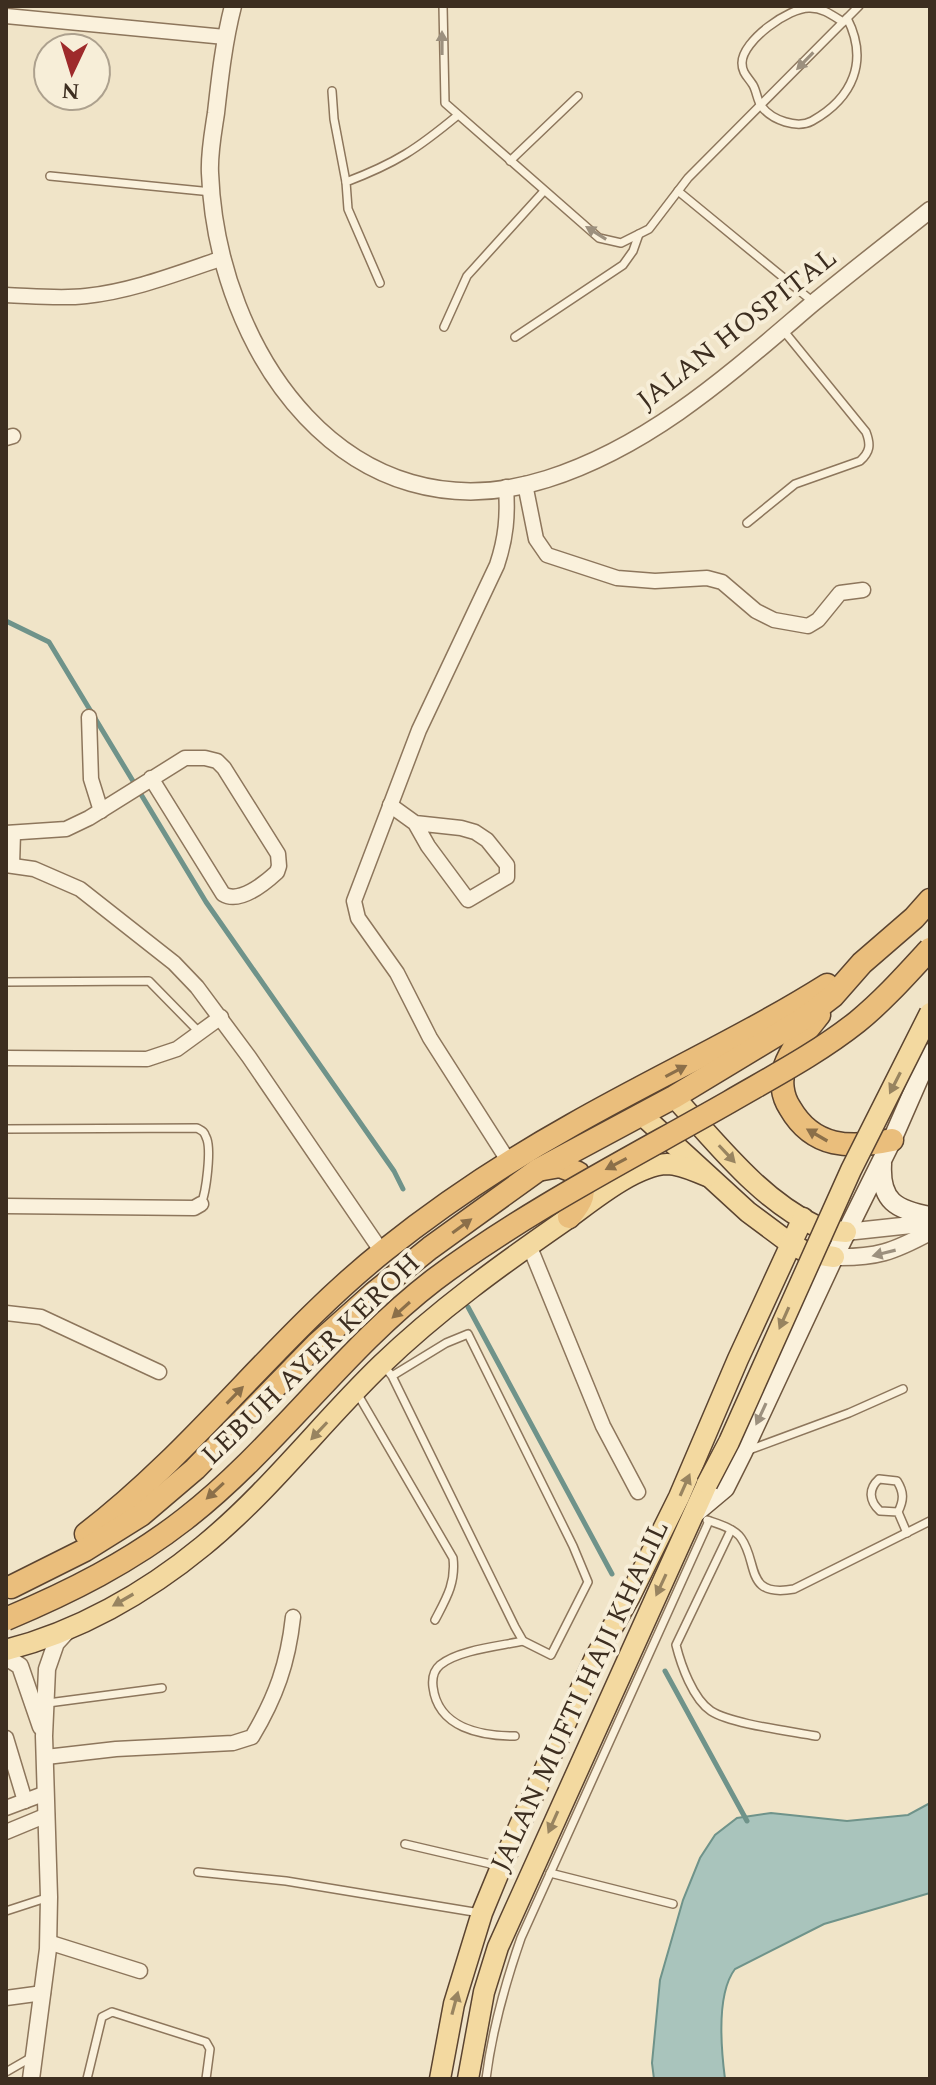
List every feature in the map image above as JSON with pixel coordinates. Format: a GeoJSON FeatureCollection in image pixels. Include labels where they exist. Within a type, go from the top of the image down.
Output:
{"type":"FeatureCollection","features":[{"type":"Feature","properties":{"kind":"highway"},"geometry":{"type":"LineString","coordinates":[[892,1140],[869,1145],[824,1141],[799,1124],[784,1099],[782,1082],[785,1066],[804,1034],[833,996],[862,963],[930,900]]}},
{"type":"Feature","properties":{"kind":"highway","name":"LEBUH AYER KEROH"},"geometry":{"type":"LineString","coordinates":[[6,1619],[73,1590],[133,1556],[186,1518],[238,1470],[357,1349],[433,1281],[526,1217],[810,1055],[857,1022],[930,949]]}},
{"type":"Feature","properties":{"kind":"highway","name":"LEBUH AYER KEROH"},"geometry":{"type":"LineString","coordinates":[[8,1588],[74,1544],[148,1484],[338,1291],[382,1252],[463,1191],[573,1124],[764,1024],[862,963]]}},
{"type":"Feature","properties":{"kind":"highway"},"geometry":{"type":"LineString","coordinates":[[8,1588],[85,1550],[141,1515],[195,1469],[306,1354],[374,1293],[538,1170],[674,1097],[773,1039],[833,996]]}},
{"type":"Feature","properties":{"kind":"highway"},"geometry":{"type":"LineString","coordinates":[[538,1170],[560,1166],[578,1173],[584,1194],[569,1217]]}},
{"type":"Feature","properties":{"kind":"main road"},"geometry":{"type":"LineString","coordinates":[[701,1518],[707,1484],[729,1442],[851,1170],[930,1013]]}},
{"type":"Feature","properties":{"kind":"main road","name":"JALAN MUFTI HAJI KHALIL"},"geometry":{"type":"LineString","coordinates":[[468,2079],[484,1992],[498,1947],[701,1518],[725,1488],[743,1452],[892,1140],[930,1053]]}},
{"type":"Feature","properties":{"kind":"main road"},"geometry":{"type":"LineString","coordinates":[[674,1097],[744,1172],[773,1198],[818,1228],[846,1232]]}},
{"type":"Feature","properties":{"kind":"main road"},"geometry":{"type":"LineString","coordinates":[[641,1114],[748,1212],[791,1244],[808,1253],[834,1257]]}},
{"type":"Feature","properties":{"kind":"main road"},"geometry":{"type":"LineString","coordinates":[[882,1161],[884,1189],[889,1200],[900,1208],[930,1216]]}},
{"type":"Feature","properties":{"kind":"main road"},"geometry":{"type":"LineString","coordinates":[[6,1650],[69,1629],[139,1590],[202,1547],[254,1499],[355,1391],[387,1370],[465,1292],[599,1195],[637,1173],[664,1164],[682,1166],[707,1176]]}},
{"type":"Feature","properties":{"kind":"main road","name":"JALAN MUFTI HAJI KHALIL"},"geometry":{"type":"LineString","coordinates":[[440,2079],[454,2004],[482,1913],[501,1867],[594,1660],[679,1497],[803,1218]]}},
{"type":"Feature","properties":{"kind":"street","name":"JALAN HOSPITAL"},"geometry":{"type":"LineString","coordinates":[[233,6],[225,37],[210,171],[216,227],[242,316],[268,371],[287,397],[317,427],[370,466],[394,478],[447,490],[506,487],[585,465],[632,443],[692,403],[930,210]]}},
{"type":"Feature","properties":{"kind":"street"},"geometry":{"type":"LineString","coordinates":[[6,16],[225,37]]}},
{"type":"Feature","properties":{"kind":"street"},"geometry":{"type":"LineString","coordinates":[[6,295],[67,298],[102,294],[223,258]]}},
{"type":"Feature","properties":{"kind":"street"},"geometry":{"type":"LineString","coordinates":[[525,484],[536,539],[547,555],[617,578],[655,581],[707,578],[722,582],[756,611],[774,620],[808,626],[818,620],[840,593],[863,590]]}},
{"type":"Feature","properties":{"kind":"street"},"geometry":{"type":"LineString","coordinates":[[506,487],[508,520],[497,565],[419,730],[354,901],[358,918],[397,973],[430,1038],[509,1162]]}},
{"type":"Feature","properties":{"kind":"street"},"geometry":{"type":"LineString","coordinates":[[89,717],[91,779],[101,811]]}},
{"type":"Feature","properties":{"kind":"street"},"geometry":{"type":"LineString","coordinates":[[149,780],[228,898],[238,897],[277,872],[278,854],[224,768],[217,761],[205,758],[185,758],[149,780],[101,811],[66,829],[9,833],[9,865],[56,877],[103,904],[174,963],[221,1017],[382,1252]]}},
{"type":"Feature","properties":{"kind":"street"},"geometry":{"type":"LineString","coordinates":[[390,805],[415,823],[468,900],[507,877],[507,865],[487,840],[475,832],[415,823]]}},
{"type":"Feature","properties":{"kind":"street"},"geometry":{"type":"LineString","coordinates":[[6,1058],[147,1059],[177,1049],[221,1017]]}},
{"type":"Feature","properties":{"kind":"street"},"geometry":{"type":"LineString","coordinates":[[6,1206],[194,1208],[201,1204]]}},
{"type":"Feature","properties":{"kind":"street"},"geometry":{"type":"LineString","coordinates":[[846,1232],[930,1223]]}},
{"type":"Feature","properties":{"kind":"street"},"geometry":{"type":"LineString","coordinates":[[834,1257],[862,1258],[895,1251],[930,1232]]}},
{"type":"Feature","properties":{"kind":"street"},"geometry":{"type":"LineString","coordinates":[[529,1245],[603,1426],[638,1492]]}},
{"type":"Feature","properties":{"kind":"street"},"geometry":{"type":"LineString","coordinates":[[6,1313],[41,1317],[159,1372]]}},
{"type":"Feature","properties":{"kind":"street"},"geometry":{"type":"LineString","coordinates":[[46,1757],[116,1749],[233,1743],[252,1737],[270,1706],[289,1654],[293,1617]]}},
{"type":"Feature","properties":{"kind":"street"},"geometry":{"type":"LineString","coordinates":[[31,2079],[48,1942],[44,1736],[47,1669],[56,1643],[69,1629]]}},
{"type":"Feature","properties":{"kind":"street"},"geometry":{"type":"LineString","coordinates":[[6,1657],[20,1666],[44,1736]]}},
{"type":"Feature","properties":{"kind":"street"},"geometry":{"type":"LineString","coordinates":[[6,1738],[25,1801]]}},
{"type":"Feature","properties":{"kind":"street"},"geometry":{"type":"LineString","coordinates":[[6,1808],[46,1793]]}},
{"type":"Feature","properties":{"kind":"street"},"geometry":{"type":"LineString","coordinates":[[6,1832],[47,1815]]}},
{"type":"Feature","properties":{"kind":"street"},"geometry":{"type":"LineString","coordinates":[[48,1942],[140,1971]]}},
{"type":"Feature","properties":{"kind":"street"},"geometry":{"type":"LineString","coordinates":[[6,1998],[43,1993]]}},
{"type":"Feature","properties":{"kind":"lane"},"geometry":{"type":"LineString","coordinates":[[443,6],[445,103],[599,238],[621,243],[649,229],[678,191],[859,6]]}},
{"type":"Feature","properties":{"kind":"lane"},"geometry":{"type":"LineString","coordinates":[[808,7],[827,11],[845,20],[859,50],[858,64],[846,91],[827,111],[806,124],[790,124],[772,116],[760,106],[742,64],[744,54],[769,26],[788,13],[808,7]]}},
{"type":"Feature","properties":{"kind":"lane"},"geometry":{"type":"LineString","coordinates":[[332,91],[348,209],[380,283]]}},
{"type":"Feature","properties":{"kind":"lane"},"geometry":{"type":"LineString","coordinates":[[510,161],[578,96]]}},
{"type":"Feature","properties":{"kind":"lane"},"geometry":{"type":"LineString","coordinates":[[346,182],[387,167],[415,150],[458,115]]}},
{"type":"Feature","properties":{"kind":"lane"},"geometry":{"type":"LineString","coordinates":[[50,176],[212,192]]}},
{"type":"Feature","properties":{"kind":"lane"},"geometry":{"type":"LineString","coordinates":[[444,327],[467,276],[544,191]]}},
{"type":"Feature","properties":{"kind":"lane"},"geometry":{"type":"LineString","coordinates":[[678,191],[814,303]]}},
{"type":"Feature","properties":{"kind":"lane"},"geometry":{"type":"LineString","coordinates":[[515,337],[623,265],[633,251],[639,234]]}},
{"type":"Feature","properties":{"kind":"lane"},"geometry":{"type":"LineString","coordinates":[[747,523],[795,484],[860,461],[868,454],[870,442],[866,432],[783,330]]}},
{"type":"Feature","properties":{"kind":"lane"},"geometry":{"type":"LineString","coordinates":[[6,982],[149,981],[199,1032]]}},
{"type":"Feature","properties":{"kind":"lane"},"geometry":{"type":"LineString","coordinates":[[6,1129],[197,1128],[205,1133],[208,1141],[205,1195],[201,1204]]}},
{"type":"Feature","properties":{"kind":"lane"},"geometry":{"type":"LineString","coordinates":[[468,1334],[588,1582],[584,1596],[551,1655],[523,1641],[387,1370],[468,1334]]}},
{"type":"Feature","properties":{"kind":"lane"},"geometry":{"type":"LineString","coordinates":[[743,1452],[849,1413],[903,1389]]}},
{"type":"Feature","properties":{"kind":"lane"},"geometry":{"type":"LineString","coordinates":[[355,1391],[453,1558],[455,1574],[451,1591],[435,1620]]}},
{"type":"Feature","properties":{"kind":"lane"},"geometry":{"type":"LineString","coordinates":[[898,1512],[880,1511],[873,1505],[870,1495],[872,1485],[879,1479],[897,1481],[903,1491],[898,1512],[907,1533]]}},
{"type":"Feature","properties":{"kind":"lane"},"geometry":{"type":"LineString","coordinates":[[486,2079],[490,2046],[521,1938],[701,1518],[742,1538],[759,1582],[780,1592],[794,1589],[930,1521]]}},
{"type":"Feature","properties":{"kind":"lane"},"geometry":{"type":"LineString","coordinates":[[731,1530],[676,1645],[684,1675],[711,1710],[738,1720],[816,1736]]}},
{"type":"Feature","properties":{"kind":"lane"},"geometry":{"type":"LineString","coordinates":[[515,1736],[486,1736],[447,1717],[437,1705],[434,1673],[442,1663],[478,1650],[523,1641]]}},
{"type":"Feature","properties":{"kind":"lane"},"geometry":{"type":"LineString","coordinates":[[46,1704],[162,1688]]}},
{"type":"Feature","properties":{"kind":"lane"},"geometry":{"type":"LineString","coordinates":[[405,1844],[501,1867]]}},
{"type":"Feature","properties":{"kind":"lane"},"geometry":{"type":"LineString","coordinates":[[198,1872],[286,1881],[482,1913]]}},
{"type":"Feature","properties":{"kind":"lane"},"geometry":{"type":"LineString","coordinates":[[550,1873],[673,1904]]}},
{"type":"Feature","properties":{"kind":"lane"},"geometry":{"type":"LineString","coordinates":[[6,1911],[49,1897]]}},
{"type":"Feature","properties":{"kind":"lane"},"geometry":{"type":"LineString","coordinates":[[87,2079],[102,2017],[112,2012],[206,2042],[210,2049],[206,2079]]}},
{"type":"Feature","properties":{"kind":"lane"},"geometry":{"type":"LineString","coordinates":[[6,2072],[35,2055]]}},
{"type":"Feature","properties":{"kind":"water"},"geometry":{"type":"Polygon","coordinates":[[[930,1803],[930,1893],[824,1924],[735,1969],[722,2007],[725,2079],[654,2079],[652,2063],[660,1980],[683,1900],[700,1858],[715,1835],[737,1818],[771,1813],[847,1821],[908,1815],[930,1803]]]}},
{"type":"Feature","properties":{"kind":"waterway"},"geometry":{"type":"LineString","coordinates":[[6,621],[49,642],[206,902],[394,1171],[403,1189]]}},
{"type":"Feature","properties":{"kind":"waterway"},"geometry":{"type":"LineString","coordinates":[[468,1307],[612,1574]]}},
{"type":"Feature","properties":{"kind":"waterway"},"geometry":{"type":"LineString","coordinates":[[665,1671],[747,1821]]}}]}
